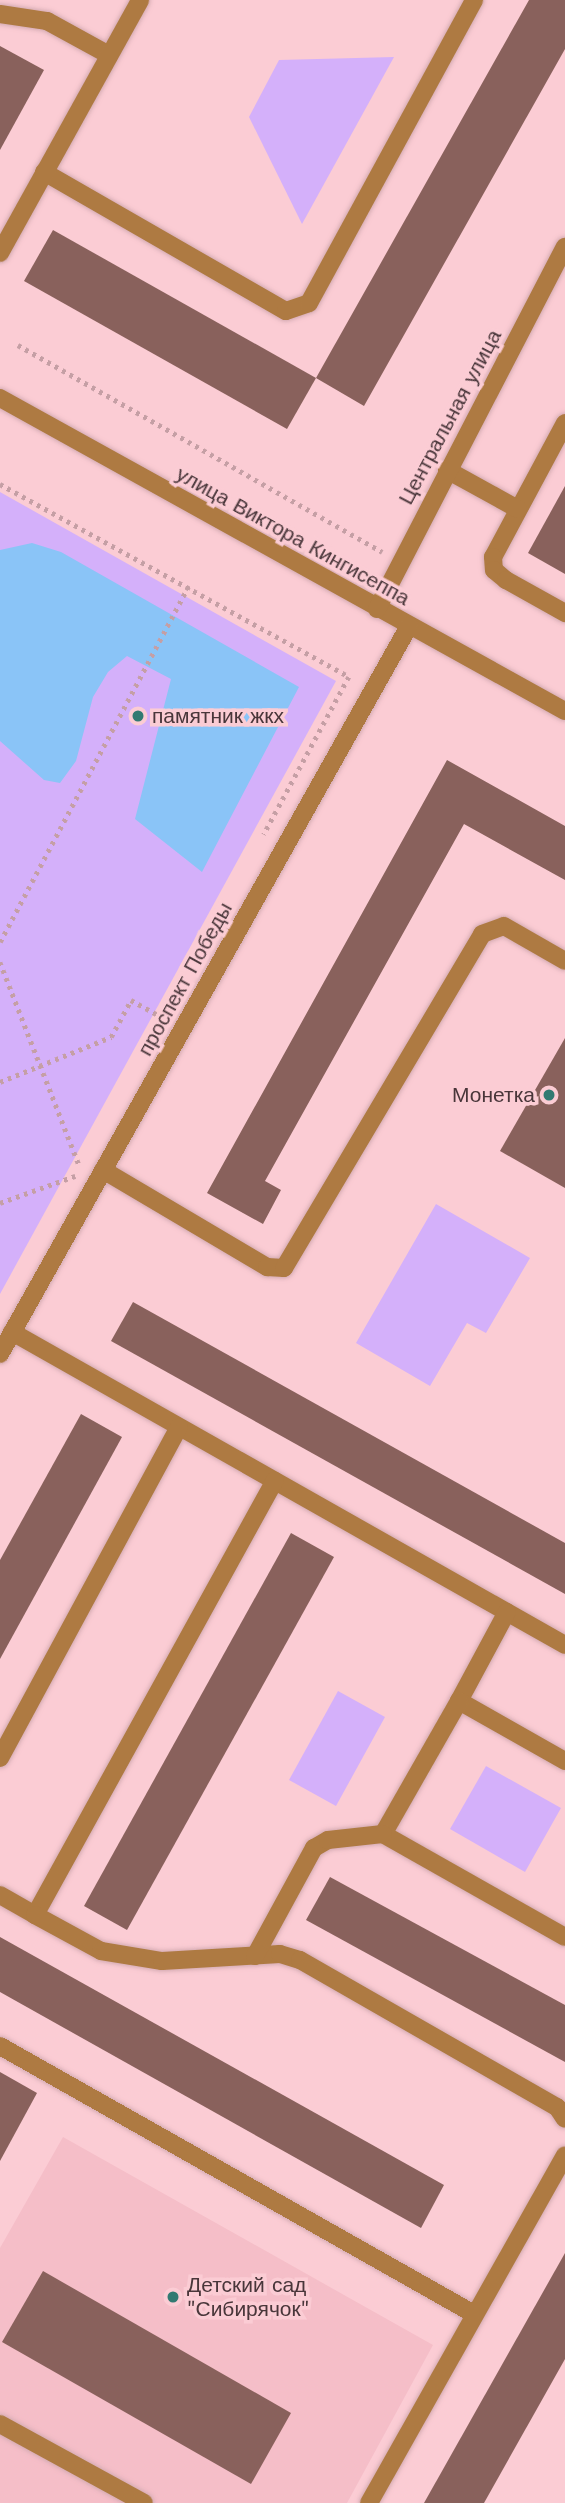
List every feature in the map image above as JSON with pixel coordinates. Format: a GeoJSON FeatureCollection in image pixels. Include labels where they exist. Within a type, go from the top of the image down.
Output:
{"type":"FeatureCollection","features":[{"type":"Feature","properties":{"kind":"street"},"geometry":{"type":"LineString","coordinates":[[0,253],[140,0]]}},
{"type":"Feature","properties":{"kind":"street"},"geometry":{"type":"LineString","coordinates":[[44,172],[286,311],[309,303],[474,0]]}},
{"type":"Feature","properties":{"kind":"street"},"geometry":{"type":"LineString","coordinates":[[0,14],[47,21],[109,55]]}},
{"type":"Feature","properties":{"kind":"street","name":"Центральная улица"},"geometry":{"type":"LineString","coordinates":[[377,609],[565,247]]}},
{"type":"Feature","properties":{"kind":"street","name":"улица Виктора Кингисеппа"},"geometry":{"type":"LineString","coordinates":[[0,398],[565,711]]}},
{"type":"Feature","properties":{"kind":"street"},"geometry":{"type":"LineString","coordinates":[[565,423],[493,557],[494,570],[565,613]]}},
{"type":"Feature","properties":{"kind":"street"},"geometry":{"type":"LineString","coordinates":[[447,470],[518,509]]}},
{"type":"Feature","properties":{"kind":"street","name":"проспект Победы"},"geometry":{"type":"LineString","coordinates":[[0,1354],[408,626]]}},
{"type":"Feature","properties":{"kind":"street"},"geometry":{"type":"LineString","coordinates":[[103,1170],[267,1267],[284,1268],[482,934],[504,926],[565,961]]}},
{"type":"Feature","properties":{"kind":"street"},"geometry":{"type":"LineString","coordinates":[[12,1332],[565,1645]]}},
{"type":"Feature","properties":{"kind":"street"},"geometry":{"type":"LineString","coordinates":[[0,1758],[179,1427]]}},
{"type":"Feature","properties":{"kind":"street"},"geometry":{"type":"LineString","coordinates":[[35,1915],[275,1482]]}},
{"type":"Feature","properties":{"kind":"street"},"geometry":{"type":"LineString","coordinates":[[383,1834],[507,1612]]}},
{"type":"Feature","properties":{"kind":"street"},"geometry":{"type":"LineString","coordinates":[[459,1701],[565,1761]]}},
{"type":"Feature","properties":{"kind":"street"},"geometry":{"type":"LineString","coordinates":[[255,1955],[314,1848],[328,1840],[383,1834],[565,1937]]}},
{"type":"Feature","properties":{"kind":"street"},"geometry":{"type":"LineString","coordinates":[[0,1895],[101,1951],[162,1961],[255,1955],[300,1960],[557,2107],[565,2119]]}},
{"type":"Feature","properties":{"kind":"street"},"geometry":{"type":"LineString","coordinates":[[0,2046],[474,2314]]}},
{"type":"Feature","properties":{"kind":"street"},"geometry":{"type":"LineString","coordinates":[[369,2503],[565,2155]]}},
{"type":"Feature","properties":{"kind":"street"},"geometry":{"type":"LineString","coordinates":[[0,2424],[144,2503]]}},
{"type":"Feature","properties":{"kind":"path"},"geometry":{"type":"LineString","coordinates":[[18,345],[401,562]]}},
{"type":"Feature","properties":{"kind":"path"},"geometry":{"type":"LineString","coordinates":[[0,484],[349,677]]}},
{"type":"Feature","properties":{"kind":"path"},"geometry":{"type":"LineString","coordinates":[[0,942],[144,675],[188,587]]}},
{"type":"Feature","properties":{"kind":"path"},"geometry":{"type":"LineString","coordinates":[[0,962],[80,1167]]}},
{"type":"Feature","properties":{"kind":"path"},"geometry":{"type":"LineString","coordinates":[[0,1082],[111,1037],[131,1000],[163,1018]]}},
{"type":"Feature","properties":{"kind":"path"},"geometry":{"type":"LineString","coordinates":[[0,1203],[75,1176]]}},
{"type":"Feature","properties":{"kind":"shaded area"},"geometry":{"type":"Polygon","coordinates":[[[394,57],[302,224],[249,117],[279,60],[394,57]]]}},
{"type":"Feature","properties":{"kind":"shaded area"},"geometry":{"type":"Polygon","coordinates":[[[0,492],[336,681],[0,1294],[0,492]]]}},
{"type":"Feature","properties":{"kind":"shaded area"},"geometry":{"type":"Polygon","coordinates":[[[436,1204],[530,1258],[486,1333],[467,1323],[430,1386],[356,1343],[436,1204]]]}},
{"type":"Feature","properties":{"kind":"shaded area"},"geometry":{"type":"Polygon","coordinates":[[[338,1691],[385,1717],[336,1806],[289,1780],[338,1691]]]}},
{"type":"Feature","properties":{"kind":"shaded area"},"geometry":{"type":"Polygon","coordinates":[[[486,1766],[561,1808],[525,1872],[450,1829],[486,1766]]]}},
{"type":"Feature","properties":{"kind":"shaded area","name":"Детский сад \"Сибирячок\""},"geometry":{"type":"Polygon","coordinates":[[[63,2137],[433,2345],[347,2503],[0,2503],[0,2248],[63,2137]]]}},
{"type":"Feature","properties":{"kind":"water"},"geometry":{"type":"Polygon","coordinates":[[[32,543],[61,552],[299,687],[202,872],[135,819],[171,679],[127,656],[108,672],[93,697],[76,761],[60,783],[44,780],[0,741],[0,550],[32,543]]]}},
{"type":"Feature","properties":{"kind":"building"},"geometry":{"type":"Polygon","coordinates":[[[529,0],[565,0],[565,49],[364,406],[316,378],[529,0]]]}},
{"type":"Feature","properties":{"kind":"building"},"geometry":{"type":"Polygon","coordinates":[[[0,46],[44,70],[0,150],[0,46]]]}},
{"type":"Feature","properties":{"kind":"building"},"geometry":{"type":"Polygon","coordinates":[[[53,230],[316,378],[287,429],[24,281],[53,230]]]}},
{"type":"Feature","properties":{"kind":"building"},"geometry":{"type":"Polygon","coordinates":[[[565,486],[565,574],[528,553],[565,486]]]}},
{"type":"Feature","properties":{"kind":"building"},"geometry":{"type":"Polygon","coordinates":[[[447,760],[565,826],[565,880],[464,824],[265,1181],[281,1190],[263,1224],[207,1193],[447,760]]]}},
{"type":"Feature","properties":{"kind":"building","name":"Монетка"},"geometry":{"type":"Polygon","coordinates":[[[565,1038],[565,1188],[500,1151],[565,1038]]]}},
{"type":"Feature","properties":{"kind":"building"},"geometry":{"type":"Polygon","coordinates":[[[133,1302],[565,1543],[565,1594],[111,1341],[133,1302]]]}},
{"type":"Feature","properties":{"kind":"building"},"geometry":{"type":"Polygon","coordinates":[[[81,1414],[122,1437],[0,1659],[0,1560],[81,1414]]]}},
{"type":"Feature","properties":{"kind":"building"},"geometry":{"type":"Polygon","coordinates":[[[291,1533],[334,1557],[127,1930],[84,1906],[291,1533]]]}},
{"type":"Feature","properties":{"kind":"building"},"geometry":{"type":"Polygon","coordinates":[[[330,1877],[565,2005],[565,2062],[306,1920],[330,1877]]]}},
{"type":"Feature","properties":{"kind":"building"},"geometry":{"type":"Polygon","coordinates":[[[0,1937],[444,2185],[421,2228],[0,1992],[0,1937]]]}},
{"type":"Feature","properties":{"kind":"building"},"geometry":{"type":"Polygon","coordinates":[[[0,2072],[37,2093],[0,2161],[0,2072]]]}},
{"type":"Feature","properties":{"kind":"building"},"geometry":{"type":"Polygon","coordinates":[[[565,2253],[565,2359],[484,2503],[424,2503],[565,2253]]]}},
{"type":"Feature","properties":{"kind":"building"},"geometry":{"type":"Polygon","coordinates":[[[43,2271],[291,2413],[251,2484],[2,2342],[43,2271]]]}},
{"type":"Feature","properties":{"kind":"place","name":"памятник жкх"},"geometry":{"type":"Point","coordinates":[138,716]}},
{"type":"Feature","properties":{"kind":"place","name":"Монетка"},"geometry":{"type":"Point","coordinates":[549,1095]}},
{"type":"Feature","properties":{"kind":"place","name":"Детский сад \"Сибирячок\""},"geometry":{"type":"Point","coordinates":[173,2297]}}]}
